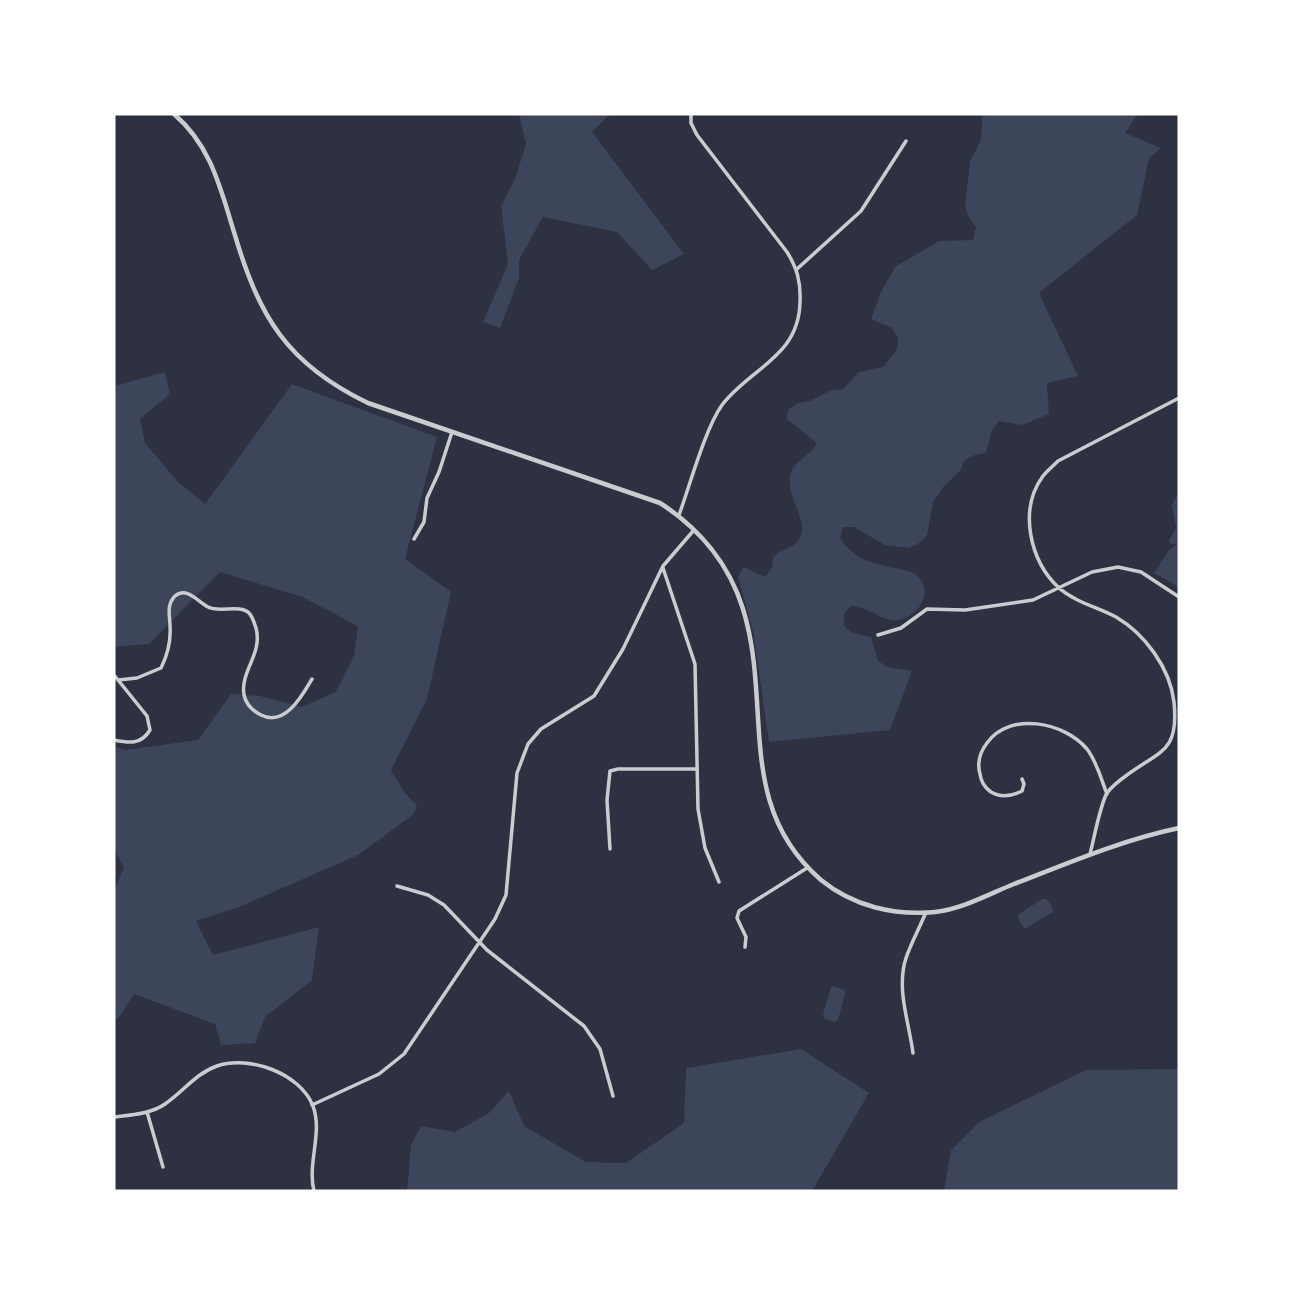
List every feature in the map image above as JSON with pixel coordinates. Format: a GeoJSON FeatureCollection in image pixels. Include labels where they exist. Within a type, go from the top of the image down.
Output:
{"type":"FeatureCollection","features":[{"type":"Feature","properties":{"kind":"street"},"geometry":{"type":"LineString","coordinates":[[174,114],[189,127],[212,163],[258,300],[289,349],[308,367],[340,390],[368,403],[660,503],[679,514],[718,556],[736,588],[744,610],[752,660],[764,787],[781,832],[807,868],[834,890],[865,905],[898,912],[936,912],[964,904],[1090,854],[1179,828]]}},
{"type":"Feature","properties":{"kind":"street"},"geometry":{"type":"LineString","coordinates":[[679,514],[711,427],[722,406],[779,354],[795,330],[800,312],[801,290],[797,269],[774,233],[697,135],[691,123],[691,114]]}},
{"type":"Feature","properties":{"kind":"street"},"geometry":{"type":"LineString","coordinates":[[797,269],[860,211],[906,141]]}},
{"type":"Feature","properties":{"kind":"street"},"geometry":{"type":"LineString","coordinates":[[1090,854],[1107,794],[1117,782],[1166,749],[1174,730],[1172,692],[1160,662],[1135,631],[1116,617],[1075,599],[1049,576],[1030,537],[1029,512],[1043,476],[1058,461],[1179,398]]}},
{"type":"Feature","properties":{"kind":"street"},"geometry":{"type":"LineString","coordinates":[[414,539],[424,522],[427,498],[453,432]]}},
{"type":"Feature","properties":{"kind":"street"},"geometry":{"type":"LineString","coordinates":[[312,1105],[379,1074],[404,1054],[480,943],[502,907],[506,895],[517,773],[523,754],[541,729],[594,695],[624,649],[663,566],[695,530]]}},
{"type":"Feature","properties":{"kind":"street"},"geometry":{"type":"LineString","coordinates":[[663,566],[695,664],[696,769],[701,828],[705,848],[719,882]]}},
{"type":"Feature","properties":{"kind":"street"},"geometry":{"type":"LineString","coordinates":[[878,635],[901,628],[927,609],[965,610],[1033,600],[1092,572],[1118,567],[1141,572],[1179,597]]}},
{"type":"Feature","properties":{"kind":"street"},"geometry":{"type":"LineString","coordinates":[[118,681],[137,678],[160,668],[169,644],[168,614],[175,596],[184,593],[190,594],[211,609],[247,611],[250,614],[258,635],[258,645],[246,676],[244,695],[249,706],[257,713],[267,718],[277,717],[288,711],[298,702],[312,679]]}},
{"type":"Feature","properties":{"kind":"street"},"geometry":{"type":"LineString","coordinates":[[114,675],[147,716],[150,730],[145,737],[133,744],[114,740]]}},
{"type":"Feature","properties":{"kind":"street"},"geometry":{"type":"LineString","coordinates":[[1022,779],[1022,791],[1014,795],[1004,796],[991,792],[983,783],[979,771],[983,748],[990,738],[1003,729],[1022,724],[1050,725],[1073,736],[1087,750],[1107,794]]}},
{"type":"Feature","properties":{"kind":"street"},"geometry":{"type":"LineString","coordinates":[[610,849],[607,800],[610,771],[696,769]]}},
{"type":"Feature","properties":{"kind":"street"},"geometry":{"type":"LineString","coordinates":[[745,947],[746,937],[737,918],[739,911],[807,868]]}},
{"type":"Feature","properties":{"kind":"street"},"geometry":{"type":"LineString","coordinates":[[397,886],[436,899],[480,943],[584,1026],[600,1049],[613,1096]]}},
{"type":"Feature","properties":{"kind":"street"},"geometry":{"type":"LineString","coordinates":[[913,1053],[906,1016],[903,975],[906,959],[926,912]]}},
{"type":"Feature","properties":{"kind":"street"},"geometry":{"type":"LineString","coordinates":[[114,1117],[147,1112],[165,1104],[205,1071],[218,1065],[235,1063],[271,1070],[298,1084],[312,1105],[316,1126],[312,1178],[314,1191]]}},
{"type":"Feature","properties":{"kind":"street"},"geometry":{"type":"LineString","coordinates":[[147,1112],[163,1167]]}},
{"type":"Feature","properties":{"kind":"shaded area"},"geometry":{"type":"Polygon","coordinates":[[[519,114],[610,114],[592,132],[684,254],[652,270],[617,232],[543,217],[519,260],[519,278],[500,328],[483,322],[508,264],[501,206],[515,179],[526,144],[519,114]]]}},
{"type":"Feature","properties":{"kind":"shaded area"},"geometry":{"type":"Polygon","coordinates":[[[982,114],[1138,114],[1125,133],[1161,148],[1149,158],[1137,215],[1039,293],[1078,376],[1047,383],[1049,414],[1022,425],[999,421],[992,430],[986,453],[965,460],[960,471],[944,486],[933,502],[927,536],[918,544],[908,548],[885,545],[854,527],[843,527],[840,538],[852,552],[874,563],[913,573],[921,580],[924,588],[918,609],[905,618],[891,620],[851,606],[844,614],[844,626],[853,633],[871,637],[878,661],[888,667],[912,671],[890,730],[769,742],[753,631],[738,577],[743,567],[765,577],[772,568],[773,557],[794,545],[801,536],[801,519],[791,493],[790,476],[794,466],[817,443],[787,419],[788,410],[798,403],[810,401],[831,390],[843,389],[859,372],[883,367],[897,349],[898,338],[892,328],[871,319],[881,292],[895,267],[939,241],[973,240],[976,227],[965,207],[970,161],[981,140],[982,114]]]}},
{"type":"Feature","properties":{"kind":"shaded area"},"geometry":{"type":"Polygon","coordinates":[[[165,372],[170,394],[140,419],[145,443],[177,481],[205,504],[292,384],[437,437],[405,559],[451,592],[427,699],[391,770],[405,793],[417,806],[414,814],[358,855],[239,907],[196,921],[213,955],[319,927],[312,980],[265,1017],[255,1043],[221,1045],[215,1024],[134,994],[114,1022],[114,891],[124,867],[114,849],[114,746],[125,750],[198,740],[231,694],[260,696],[302,707],[336,692],[354,656],[358,626],[302,597],[220,572],[149,644],[114,647],[114,386],[165,372]]]}},
{"type":"Feature","properties":{"kind":"shaded area"},"geometry":{"type":"Polygon","coordinates":[[[1179,492],[1179,587],[1154,573],[1176,544],[1170,544],[1169,540],[1176,528],[1172,505],[1179,492]]]}},
{"type":"Feature","properties":{"kind":"shaded area"},"geometry":{"type":"Polygon","coordinates":[[[1042,899],[1047,899],[1053,912],[1025,929],[1018,919],[1019,914],[1042,899]]]}},
{"type":"Feature","properties":{"kind":"shaded area"},"geometry":{"type":"Polygon","coordinates":[[[833,986],[846,991],[838,1020],[835,1022],[825,1019],[823,1014],[833,986]]]}},
{"type":"Feature","properties":{"kind":"shaded area"},"geometry":{"type":"Polygon","coordinates":[[[801,1049],[869,1093],[812,1191],[407,1191],[411,1145],[421,1126],[455,1132],[489,1113],[509,1091],[524,1126],[586,1162],[626,1163],[684,1123],[686,1068],[801,1049]]]}},
{"type":"Feature","properties":{"kind":"shaded area"},"geometry":{"type":"Polygon","coordinates":[[[1179,1069],[1179,1191],[944,1191],[951,1150],[979,1122],[1086,1070],[1179,1069]]]}}]}
